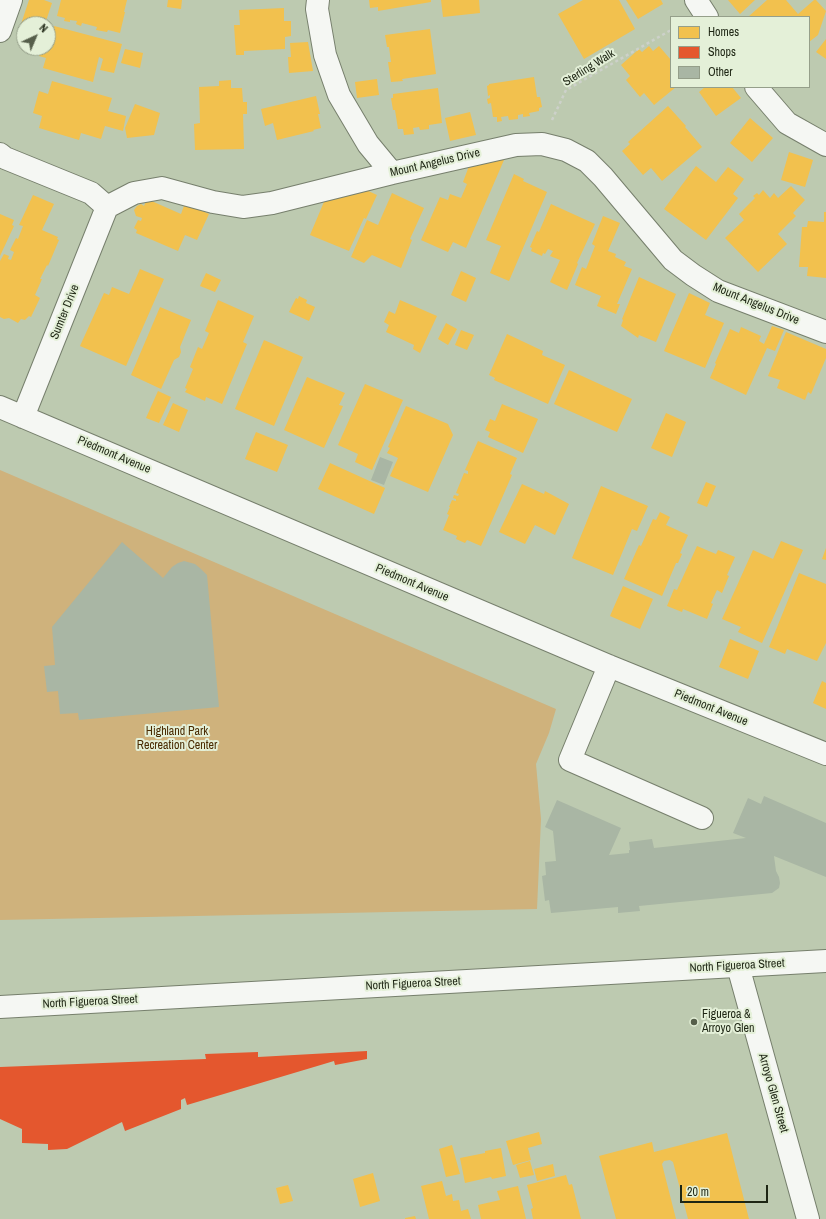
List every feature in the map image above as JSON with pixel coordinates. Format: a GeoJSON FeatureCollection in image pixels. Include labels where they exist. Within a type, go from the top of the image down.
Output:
{"type":"FeatureCollection","features":[{"type":"Feature","properties":{"kind":"street"},"geometry":{"type":"LineString","coordinates":[[0,31],[11,0]]}},
{"type":"Feature","properties":{"kind":"street"},"geometry":{"type":"LineString","coordinates":[[318,0],[317,9],[325,54],[340,95],[368,144],[392,173]]}},
{"type":"Feature","properties":{"kind":"street"},"geometry":{"type":"LineString","coordinates":[[696,0],[706,16]]}},
{"type":"Feature","properties":{"kind":"street"},"geometry":{"type":"LineString","coordinates":[[757,88],[787,123],[826,145]]}},
{"type":"Feature","properties":{"kind":"street","name":"Mount Angelus Drive"},"geometry":{"type":"LineString","coordinates":[[107,207],[134,193],[162,188],[213,202],[243,207],[272,203],[392,173],[516,145],[542,144],[566,150],[587,161],[603,177],[673,260],[693,275],[718,291],[826,332]]}},
{"type":"Feature","properties":{"kind":"street"},"geometry":{"type":"LineString","coordinates":[[0,154],[5,158],[91,193],[107,207]]}},
{"type":"Feature","properties":{"kind":"street","name":"Sumter Drive"},"geometry":{"type":"LineString","coordinates":[[23,417],[107,207]]}},
{"type":"Feature","properties":{"kind":"street","name":"Piedmont Avenue"},"geometry":{"type":"LineString","coordinates":[[0,407],[608,666],[826,754]]}},
{"type":"Feature","properties":{"kind":"street"},"geometry":{"type":"LineString","coordinates":[[608,666],[570,760],[702,818]]}},
{"type":"Feature","properties":{"kind":"street","name":"North Figueroa Street"},"geometry":{"type":"LineString","coordinates":[[0,1007],[826,961]]}},
{"type":"Feature","properties":{"kind":"street","name":"Arroyo Glen Street"},"geometry":{"type":"LineString","coordinates":[[738,966],[808,1219]]}},
{"type":"Feature","properties":{"kind":"path","name":"Sterling Walk"},"geometry":{"type":"LineString","coordinates":[[542,144],[566,90],[670,31]]}},
{"type":"Feature","properties":{"kind":"green space","name":"Highland Park Recreation Center"},"geometry":{"type":"Polygon","coordinates":[[[0,470],[556,709],[549,733],[536,764],[541,819],[537,909],[0,920],[0,470]]]}},
{"type":"Feature","properties":{"kind":"building: Homes"},"geometry":{"type":"Polygon","coordinates":[[[29,0],[44,0],[52,3],[48,16],[24,16],[29,0]]]}},
{"type":"Feature","properties":{"kind":"building: Homes"},"geometry":{"type":"Polygon","coordinates":[[[61,0],[127,0],[120,33],[108,30],[107,32],[96,30],[97,27],[82,23],[81,26],[76,24],[77,21],[64,21],[65,18],[57,16],[61,0]]]}},
{"type":"Feature","properties":{"kind":"building: Homes"},"geometry":{"type":"Polygon","coordinates":[[[168,0],[182,0],[181,9],[167,7],[168,0]]]}},
{"type":"Feature","properties":{"kind":"building: Homes"},"geometry":{"type":"Polygon","coordinates":[[[369,0],[431,0],[431,2],[378,11],[378,7],[370,8],[369,0]]]}},
{"type":"Feature","properties":{"kind":"building: Homes"},"geometry":{"type":"Polygon","coordinates":[[[441,0],[479,0],[480,13],[443,17],[441,0]]]}},
{"type":"Feature","properties":{"kind":"building: Homes"},"geometry":{"type":"Polygon","coordinates":[[[583,0],[619,0],[635,29],[584,59],[558,14],[583,0]]]}},
{"type":"Feature","properties":{"kind":"building: Homes"},"geometry":{"type":"Polygon","coordinates":[[[626,0],[661,0],[663,4],[638,19],[626,0]]]}},
{"type":"Feature","properties":{"kind":"building: Homes"},"geometry":{"type":"Polygon","coordinates":[[[728,0],[755,0],[740,14],[728,0]]]}},
{"type":"Feature","properties":{"kind":"building: Homes"},"geometry":{"type":"Polygon","coordinates":[[[767,0],[786,0],[798,14],[814,0],[816,0],[826,11],[818,35],[810,41],[810,16],[749,16],[767,0]]]}},
{"type":"Feature","properties":{"kind":"building: Homes"},"geometry":{"type":"Polygon","coordinates":[[[284,8],[284,21],[291,21],[291,36],[285,37],[285,49],[244,51],[244,55],[236,55],[234,25],[240,25],[239,10],[284,8]]]}},
{"type":"Feature","properties":{"kind":"building: Homes"},"geometry":{"type":"Polygon","coordinates":[[[56,27],[122,44],[114,73],[100,70],[103,59],[99,57],[93,82],[43,68],[46,58],[39,56],[56,56],[56,27]]]}},
{"type":"Feature","properties":{"kind":"building: Homes"},"geometry":{"type":"Polygon","coordinates":[[[430,29],[436,74],[391,82],[388,62],[391,62],[389,47],[387,47],[385,35],[430,29]]]}},
{"type":"Feature","properties":{"kind":"building: Homes"},"geometry":{"type":"Polygon","coordinates":[[[826,39],[826,59],[816,52],[826,39]]]}},
{"type":"Feature","properties":{"kind":"building: Homes"},"geometry":{"type":"Polygon","coordinates":[[[308,42],[313,71],[289,73],[288,57],[291,57],[290,43],[308,42]]]}},
{"type":"Feature","properties":{"kind":"building: Homes"},"geometry":{"type":"Polygon","coordinates":[[[649,46],[653,51],[659,46],[670,59],[670,88],[675,88],[654,105],[644,93],[640,97],[626,80],[630,76],[621,65],[639,49],[642,52],[649,46]]]}},
{"type":"Feature","properties":{"kind":"building: Homes"},"geometry":{"type":"Polygon","coordinates":[[[125,49],[143,53],[140,68],[121,63],[125,49]]]}},
{"type":"Feature","properties":{"kind":"building: Homes"},"geometry":{"type":"Polygon","coordinates":[[[534,77],[537,97],[540,97],[542,107],[539,108],[539,111],[529,113],[530,116],[523,117],[523,114],[518,115],[518,119],[509,120],[508,116],[501,117],[502,121],[497,122],[497,117],[493,117],[491,103],[488,104],[487,99],[490,98],[490,95],[488,96],[487,86],[489,84],[534,77]]]}},
{"type":"Feature","properties":{"kind":"building: Homes"},"geometry":{"type":"Polygon","coordinates":[[[377,79],[379,95],[357,98],[355,82],[377,79]]]}},
{"type":"Feature","properties":{"kind":"building: Homes"},"geometry":{"type":"Polygon","coordinates":[[[231,80],[231,88],[242,88],[243,102],[247,102],[247,114],[243,114],[244,149],[195,150],[194,124],[200,123],[199,87],[219,86],[219,81],[231,80]]]}},
{"type":"Feature","properties":{"kind":"building: Homes"},"geometry":{"type":"Polygon","coordinates":[[[52,81],[112,98],[108,111],[126,116],[123,131],[105,126],[101,139],[81,133],[79,140],[39,128],[42,116],[33,113],[39,91],[48,94],[52,81]]]}},
{"type":"Feature","properties":{"kind":"building: Homes"},"geometry":{"type":"Polygon","coordinates":[[[438,88],[442,123],[429,125],[429,129],[420,130],[419,127],[413,128],[414,134],[404,135],[403,129],[398,129],[395,110],[393,110],[391,98],[393,98],[393,94],[438,88]]]}},
{"type":"Feature","properties":{"kind":"building: Homes"},"geometry":{"type":"Polygon","coordinates":[[[704,88],[733,88],[741,98],[716,116],[699,92],[704,88]]]}},
{"type":"Feature","properties":{"kind":"building: Homes"},"geometry":{"type":"Polygon","coordinates":[[[316,96],[321,128],[277,140],[273,123],[265,126],[261,109],[316,96]]]}},
{"type":"Feature","properties":{"kind":"building: Homes"},"geometry":{"type":"Polygon","coordinates":[[[135,104],[160,113],[154,135],[127,138],[125,128],[135,104]]]}},
{"type":"Feature","properties":{"kind":"building: Homes"},"geometry":{"type":"Polygon","coordinates":[[[668,106],[702,147],[662,181],[651,168],[643,175],[622,151],[630,144],[628,142],[668,106]]]}},
{"type":"Feature","properties":{"kind":"building: Homes"},"geometry":{"type":"Polygon","coordinates":[[[470,112],[476,135],[450,141],[445,118],[470,112]]]}},
{"type":"Feature","properties":{"kind":"building: Homes"},"geometry":{"type":"Polygon","coordinates":[[[750,118],[773,138],[752,162],[730,143],[750,118]]]}},
{"type":"Feature","properties":{"kind":"building: Homes"},"geometry":{"type":"Polygon","coordinates":[[[789,152],[813,160],[805,187],[781,180],[789,152]]]}},
{"type":"Feature","properties":{"kind":"building: Homes"},"geometry":{"type":"Polygon","coordinates":[[[504,160],[466,248],[453,242],[448,252],[421,240],[440,197],[448,200],[450,194],[461,198],[467,184],[463,182],[469,166],[504,160]]]}},
{"type":"Feature","properties":{"kind":"building: Homes"},"geometry":{"type":"Polygon","coordinates":[[[696,166],[716,182],[728,167],[744,179],[733,194],[738,198],[706,240],[664,209],[696,166]]]}},
{"type":"Feature","properties":{"kind":"building: Homes"},"geometry":{"type":"Polygon","coordinates":[[[514,174],[524,179],[523,181],[547,192],[509,281],[490,273],[501,246],[486,240],[514,174]]]}},
{"type":"Feature","properties":{"kind":"building: Homes"},"geometry":{"type":"Polygon","coordinates":[[[791,186],[805,200],[793,213],[796,216],[778,234],[787,244],[758,272],[725,238],[744,220],[739,214],[755,198],[753,196],[757,193],[759,195],[763,190],[770,198],[774,193],[778,198],[791,186]]]}},
{"type":"Feature","properties":{"kind":"building: Homes"},"geometry":{"type":"Polygon","coordinates":[[[364,189],[377,195],[366,219],[364,218],[349,251],[310,235],[326,197],[364,189]]]}},
{"type":"Feature","properties":{"kind":"building: Homes"},"geometry":{"type":"Polygon","coordinates":[[[392,193],[424,208],[410,239],[412,240],[401,268],[372,255],[364,263],[351,257],[367,220],[378,225],[392,193]]]}},
{"type":"Feature","properties":{"kind":"building: Homes"},"geometry":{"type":"Polygon","coordinates":[[[33,195],[54,204],[42,230],[58,237],[57,239],[59,240],[48,266],[47,265],[40,279],[42,279],[35,295],[40,298],[31,317],[29,316],[25,320],[21,319],[18,323],[9,318],[4,319],[0,317],[0,261],[4,254],[9,256],[8,259],[11,260],[14,252],[10,250],[16,238],[18,239],[23,226],[19,225],[33,195]]]}},
{"type":"Feature","properties":{"kind":"building: Homes"},"geometry":{"type":"Polygon","coordinates":[[[147,199],[181,214],[185,203],[209,214],[197,240],[185,235],[178,251],[136,233],[137,230],[134,228],[138,220],[141,221],[142,218],[136,216],[134,210],[141,204],[144,206],[147,199]]]}},
{"type":"Feature","properties":{"kind":"building: Homes"},"geometry":{"type":"Polygon","coordinates":[[[551,204],[595,224],[577,263],[578,264],[567,290],[550,282],[560,260],[550,256],[553,251],[548,249],[542,256],[531,251],[532,248],[530,247],[537,231],[539,232],[551,204]]]}},
{"type":"Feature","properties":{"kind":"building: Homes"},"geometry":{"type":"Polygon","coordinates":[[[824,212],[826,212],[826,278],[807,276],[808,267],[799,267],[802,227],[807,227],[808,221],[824,222],[824,212]]]}},
{"type":"Feature","properties":{"kind":"building: Homes"},"geometry":{"type":"Polygon","coordinates":[[[0,214],[14,220],[12,225],[14,226],[0,256],[0,214]]]}},
{"type":"Feature","properties":{"kind":"building: Homes"},"geometry":{"type":"Polygon","coordinates":[[[603,216],[620,223],[608,251],[616,254],[615,257],[626,262],[624,266],[632,269],[617,304],[620,304],[616,314],[597,306],[601,296],[575,285],[582,267],[586,269],[595,246],[592,244],[603,216]]]}},
{"type":"Feature","properties":{"kind":"building: Homes"},"geometry":{"type":"Polygon","coordinates":[[[140,269],[164,279],[126,366],[80,346],[104,293],[109,295],[112,287],[129,294],[140,269]]]}},
{"type":"Feature","properties":{"kind":"building: Homes"},"geometry":{"type":"Polygon","coordinates":[[[461,271],[476,278],[466,302],[451,295],[461,271]]]}},
{"type":"Feature","properties":{"kind":"building: Homes"},"geometry":{"type":"Polygon","coordinates":[[[206,273],[221,280],[215,292],[200,286],[206,273]]]}},
{"type":"Feature","properties":{"kind":"building: Homes"},"geometry":{"type":"Polygon","coordinates":[[[639,277],[676,294],[656,342],[639,335],[638,338],[621,326],[622,319],[639,277]]]}},
{"type":"Feature","properties":{"kind":"building: Homes"},"geometry":{"type":"Polygon","coordinates":[[[689,293],[710,303],[705,315],[724,323],[705,368],[664,351],[689,293]]]}},
{"type":"Feature","properties":{"kind":"building: Homes"},"geometry":{"type":"Polygon","coordinates":[[[299,296],[307,300],[306,303],[315,307],[309,321],[289,312],[296,298],[298,299],[299,296]]]}},
{"type":"Feature","properties":{"kind":"building: Homes"},"geometry":{"type":"Polygon","coordinates":[[[218,300],[254,316],[243,342],[247,344],[222,404],[206,397],[205,401],[185,392],[187,389],[185,388],[193,369],[190,367],[198,347],[202,349],[209,333],[205,331],[218,300]]]}},
{"type":"Feature","properties":{"kind":"building: Homes"},"geometry":{"type":"Polygon","coordinates":[[[400,300],[437,316],[420,353],[413,349],[414,345],[386,332],[389,325],[384,322],[389,311],[395,314],[400,300]]]}},
{"type":"Feature","properties":{"kind":"building: Homes"},"geometry":{"type":"Polygon","coordinates":[[[160,307],[191,320],[180,347],[181,352],[179,357],[174,360],[161,389],[131,375],[160,307]]]}},
{"type":"Feature","properties":{"kind":"building: Homes"},"geometry":{"type":"Polygon","coordinates":[[[446,323],[457,329],[448,345],[438,339],[446,323]]]}},
{"type":"Feature","properties":{"kind":"building: Homes"},"geometry":{"type":"Polygon","coordinates":[[[772,326],[784,330],[775,351],[767,348],[746,395],[710,378],[730,329],[739,333],[741,327],[761,336],[759,341],[764,344],[772,326]]]}},
{"type":"Feature","properties":{"kind":"building: Homes"},"geometry":{"type":"Polygon","coordinates":[[[461,330],[474,335],[467,350],[455,345],[461,330]]]}},
{"type":"Feature","properties":{"kind":"building: Homes"},"geometry":{"type":"Polygon","coordinates":[[[786,332],[826,349],[826,358],[811,394],[808,392],[805,400],[777,388],[780,380],[768,376],[786,332]]]}},
{"type":"Feature","properties":{"kind":"building: Homes"},"geometry":{"type":"Polygon","coordinates":[[[507,334],[543,351],[542,355],[565,365],[548,404],[494,380],[495,378],[489,375],[507,334]]]}},
{"type":"Feature","properties":{"kind":"building: Homes"},"geometry":{"type":"Polygon","coordinates":[[[264,340],[303,357],[274,426],[235,409],[264,340]]]}},
{"type":"Feature","properties":{"kind":"building: Homes"},"geometry":{"type":"Polygon","coordinates":[[[569,370],[632,399],[617,432],[554,404],[569,370]]]}},
{"type":"Feature","properties":{"kind":"building: Homes"},"geometry":{"type":"Polygon","coordinates":[[[307,377],[345,393],[339,405],[343,406],[324,448],[284,430],[307,377]]]}},
{"type":"Feature","properties":{"kind":"building: Homes"},"geometry":{"type":"Polygon","coordinates":[[[365,384],[403,400],[372,470],[355,462],[358,454],[338,445],[365,384]]]}},
{"type":"Feature","properties":{"kind":"building: Homes"},"geometry":{"type":"Polygon","coordinates":[[[158,391],[171,397],[159,423],[146,418],[158,391]]]}},
{"type":"Feature","properties":{"kind":"building: Homes"},"geometry":{"type":"Polygon","coordinates":[[[173,403],[188,410],[179,432],[163,425],[173,403]]]}},
{"type":"Feature","properties":{"kind":"building: Homes"},"geometry":{"type":"Polygon","coordinates":[[[502,404],[538,419],[523,453],[488,437],[490,432],[485,430],[490,419],[495,421],[502,404]]]}},
{"type":"Feature","properties":{"kind":"building: Homes"},"geometry":{"type":"Polygon","coordinates":[[[406,406],[448,424],[453,435],[428,492],[390,476],[398,458],[387,453],[390,448],[388,447],[406,406]]]}},
{"type":"Feature","properties":{"kind":"building: Homes"},"geometry":{"type":"Polygon","coordinates":[[[666,413],[686,422],[672,457],[651,448],[666,413]]]}},
{"type":"Feature","properties":{"kind":"building: Homes"},"geometry":{"type":"Polygon","coordinates":[[[256,432],[288,445],[277,472],[245,459],[256,432]]]}},
{"type":"Feature","properties":{"kind":"building: Homes"},"geometry":{"type":"Polygon","coordinates":[[[478,441],[517,458],[510,474],[512,475],[481,546],[467,540],[465,543],[456,539],[457,536],[443,530],[449,515],[447,514],[449,507],[452,500],[456,501],[456,499],[453,498],[454,495],[458,496],[459,494],[456,493],[464,473],[468,474],[468,471],[465,470],[478,441]]]}},
{"type":"Feature","properties":{"kind":"building: Homes"},"geometry":{"type":"Polygon","coordinates":[[[330,463],[385,488],[374,514],[318,489],[330,463]]]}},
{"type":"Feature","properties":{"kind":"building: Homes"},"geometry":{"type":"Polygon","coordinates":[[[706,482],[716,486],[707,507],[697,503],[706,482]]]}},
{"type":"Feature","properties":{"kind":"building: Homes"},"geometry":{"type":"Polygon","coordinates":[[[522,484],[544,494],[545,491],[569,504],[555,535],[535,525],[525,544],[499,532],[522,484]]]}},
{"type":"Feature","properties":{"kind":"building: Homes"},"geometry":{"type":"Polygon","coordinates":[[[601,486],[648,506],[637,531],[632,529],[613,575],[572,558],[601,486]]]}},
{"type":"Feature","properties":{"kind":"building: Homes"},"geometry":{"type":"Polygon","coordinates":[[[660,512],[670,517],[666,525],[688,535],[680,553],[682,554],[678,563],[676,563],[662,596],[624,579],[639,545],[641,546],[653,519],[656,520],[660,512]]]}},
{"type":"Feature","properties":{"kind":"building: Homes"},"geometry":{"type":"Polygon","coordinates":[[[781,541],[803,550],[762,643],[738,632],[741,627],[722,619],[753,550],[773,559],[781,541]]]}},
{"type":"Feature","properties":{"kind":"building: Homes"},"geometry":{"type":"Polygon","coordinates":[[[697,546],[716,554],[718,550],[735,557],[727,575],[729,576],[722,593],[717,590],[711,603],[713,604],[707,619],[683,609],[682,612],[667,606],[674,589],[677,590],[697,546]]]}},
{"type":"Feature","properties":{"kind":"building: Homes"},"geometry":{"type":"Polygon","coordinates":[[[826,548],[826,560],[822,559],[826,548]]]}},
{"type":"Feature","properties":{"kind":"building: Homes"},"geometry":{"type":"Polygon","coordinates":[[[799,573],[826,584],[826,643],[817,661],[787,649],[785,654],[769,647],[799,573]]]}},
{"type":"Feature","properties":{"kind":"building: Homes"},"geometry":{"type":"Polygon","coordinates":[[[623,586],[653,599],[640,629],[610,616],[623,586]]]}},
{"type":"Feature","properties":{"kind":"building: Homes"},"geometry":{"type":"Polygon","coordinates":[[[730,639],[759,651],[748,679],[719,667],[730,639]]]}},
{"type":"Feature","properties":{"kind":"building: Homes"},"geometry":{"type":"Polygon","coordinates":[[[822,681],[826,683],[826,709],[813,703],[822,681]]]}},
{"type":"Feature","properties":{"kind":"building: Homes"},"geometry":{"type":"Polygon","coordinates":[[[539,1132],[542,1144],[528,1148],[531,1160],[513,1165],[506,1141],[539,1132]]]}},
{"type":"Feature","properties":{"kind":"building: Homes"},"geometry":{"type":"Polygon","coordinates":[[[727,1133],[749,1219],[688,1219],[673,1162],[670,1160],[664,1161],[662,1164],[676,1219],[616,1219],[599,1156],[652,1142],[654,1152],[727,1133]]]}},
{"type":"Feature","properties":{"kind":"building: Homes"},"geometry":{"type":"Polygon","coordinates":[[[452,1145],[460,1174],[446,1177],[439,1149],[452,1145]]]}},
{"type":"Feature","properties":{"kind":"building: Homes"},"geometry":{"type":"Polygon","coordinates":[[[501,1148],[506,1176],[492,1179],[491,1177],[465,1183],[460,1158],[501,1148]]]}},
{"type":"Feature","properties":{"kind":"building: Homes"},"geometry":{"type":"Polygon","coordinates":[[[530,1161],[534,1175],[520,1178],[516,1165],[530,1161]]]}},
{"type":"Feature","properties":{"kind":"building: Homes"},"geometry":{"type":"Polygon","coordinates":[[[553,1164],[555,1176],[537,1181],[534,1169],[553,1164]]]}},
{"type":"Feature","properties":{"kind":"building: Homes"},"geometry":{"type":"Polygon","coordinates":[[[373,1173],[380,1201],[360,1207],[353,1179],[373,1173]]]}},
{"type":"Feature","properties":{"kind":"building: Homes"},"geometry":{"type":"Polygon","coordinates":[[[566,1175],[569,1185],[572,1184],[581,1219],[533,1219],[531,1209],[533,1208],[527,1185],[566,1175]]]}},
{"type":"Feature","properties":{"kind":"building: Homes"},"geometry":{"type":"Polygon","coordinates":[[[442,1181],[446,1196],[452,1194],[453,1201],[459,1200],[461,1211],[468,1209],[471,1219],[429,1219],[421,1186],[442,1181]]]}},
{"type":"Feature","properties":{"kind":"building: Homes"},"geometry":{"type":"Polygon","coordinates":[[[288,1185],[293,1201],[280,1204],[276,1188],[288,1185]]]}},
{"type":"Feature","properties":{"kind":"building: Homes"},"geometry":{"type":"Polygon","coordinates":[[[518,1186],[526,1219],[481,1219],[478,1205],[500,1200],[497,1191],[518,1186]]]}},
{"type":"Feature","properties":{"kind":"building: Homes"},"geometry":{"type":"Polygon","coordinates":[[[415,1216],[416,1219],[405,1219],[405,1218],[415,1216]]]}},
{"type":"Feature","properties":{"kind":"building: Shops"},"geometry":{"type":"Polygon","coordinates":[[[367,1051],[367,1059],[335,1065],[334,1061],[187,1105],[185,1098],[181,1100],[181,1109],[125,1131],[122,1122],[67,1149],[48,1150],[48,1144],[22,1143],[22,1129],[0,1119],[0,1067],[206,1059],[205,1054],[258,1052],[258,1057],[367,1051]]]}},
{"type":"Feature","properties":{"kind":"building: Other"},"geometry":{"type":"Polygon","coordinates":[[[380,457],[393,462],[384,485],[371,480],[380,457]]]}},
{"type":"Feature","properties":{"kind":"building: Other"},"geometry":{"type":"Polygon","coordinates":[[[122,542],[163,578],[172,567],[184,561],[195,564],[207,575],[219,707],[79,720],[78,713],[60,714],[58,691],[47,692],[44,666],[55,665],[52,627],[122,542]]]}},
{"type":"Feature","properties":{"kind":"building: Other"},"geometry":{"type":"Polygon","coordinates":[[[764,796],[826,823],[826,877],[774,856],[776,871],[780,883],[779,888],[772,893],[639,906],[640,911],[618,913],[618,907],[551,913],[549,900],[545,901],[542,876],[546,875],[545,862],[556,861],[553,831],[545,827],[557,800],[621,828],[609,855],[629,853],[629,842],[652,839],[654,848],[746,838],[733,833],[748,798],[761,804],[764,796]]]}},
{"type":"Feature","properties":{"kind":"place","name":"Figueroa & Arroyo Glen"},"geometry":{"type":"Point","coordinates":[694,1022]}}]}
